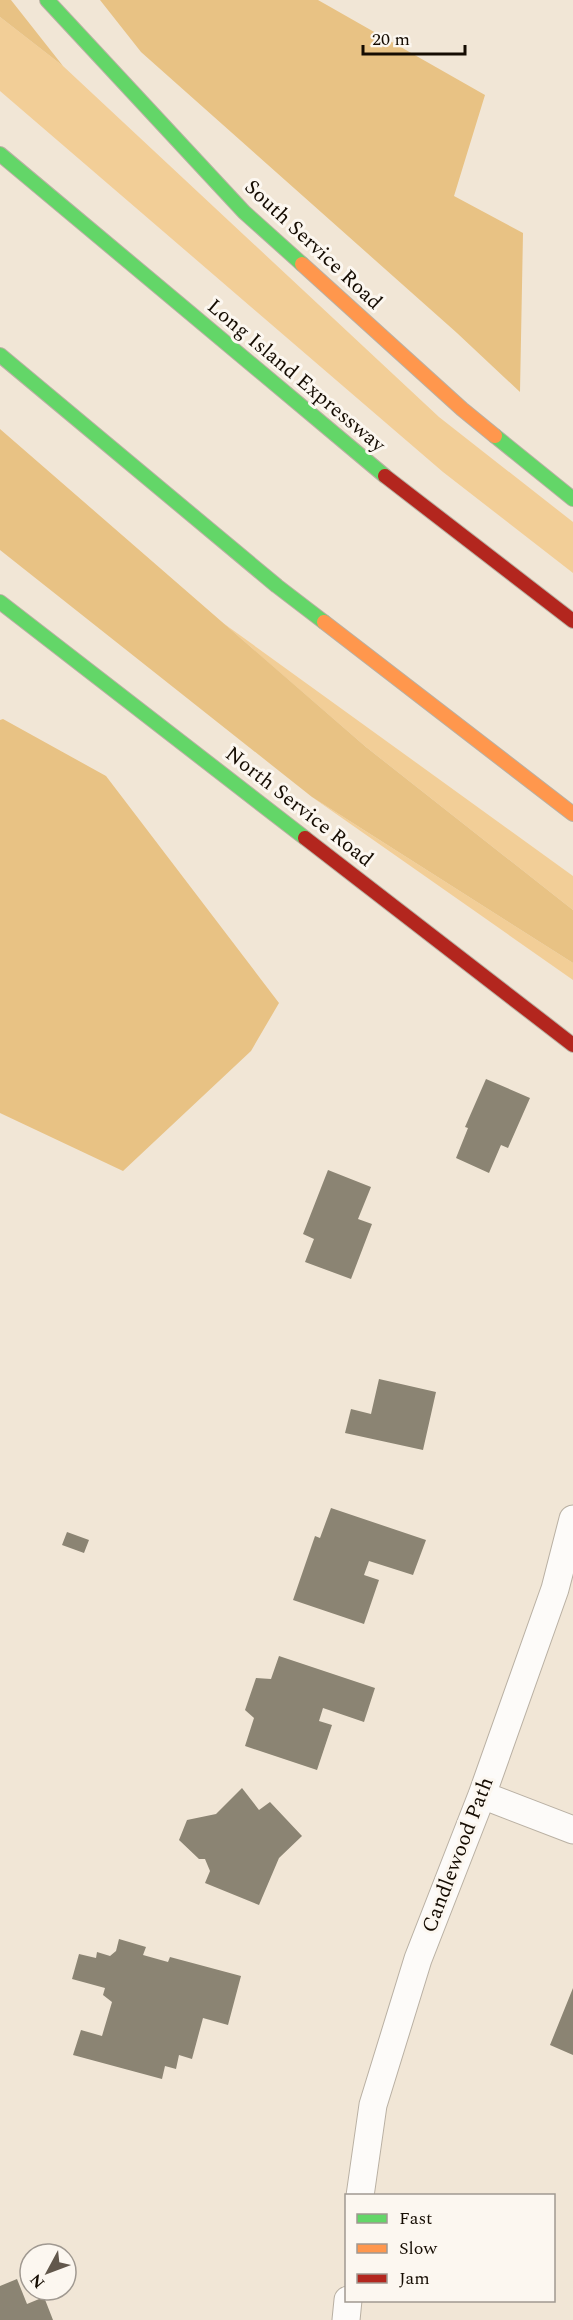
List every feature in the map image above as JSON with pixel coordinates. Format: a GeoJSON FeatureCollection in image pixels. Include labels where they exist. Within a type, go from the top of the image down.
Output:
{"type":"FeatureCollection","features":[{"type":"Feature","properties":{"kind":"main road","name":"South Service Road"},"geometry":{"type":"LineString","coordinates":[[48,0],[244,212],[462,409],[573,499]]}},
{"type":"Feature","properties":{"kind":"main road","name":"Long Island Expressway"},"geometry":{"type":"LineString","coordinates":[[0,154],[373,467],[573,621]]}},
{"type":"Feature","properties":{"kind":"main road"},"geometry":{"type":"LineString","coordinates":[[0,355],[278,586],[573,814]]}},
{"type":"Feature","properties":{"kind":"main road","name":"North Service Road"},"geometry":{"type":"LineString","coordinates":[[0,602],[573,1045]]}},
{"type":"Feature","properties":{"kind":"street","name":"Candlewood Path"},"geometry":{"type":"LineString","coordinates":[[360,2194],[373,2105],[418,1959],[482,1795],[555,1589],[573,1519]]}},
{"type":"Feature","properties":{"kind":"street"},"geometry":{"type":"LineString","coordinates":[[482,1795],[573,1830]]}},
{"type":"Feature","properties":{"kind":"street"},"geometry":{"type":"LineString","coordinates":[[346,2320],[348,2302]]}},
{"type":"Feature","properties":{"kind":"shaded area"},"geometry":{"type":"Polygon","coordinates":[[[0,0],[11,0],[63,66],[0,17],[0,0]]]}},
{"type":"Feature","properties":{"kind":"shaded area"},"geometry":{"type":"Polygon","coordinates":[[[100,0],[318,0],[485,95],[454,196],[523,233],[520,392],[457,333],[141,52],[100,0]]]}},
{"type":"Feature","properties":{"kind":"shaded area"},"geometry":{"type":"Polygon","coordinates":[[[0,17],[63,66],[439,417],[573,522],[573,573],[443,472],[0,91],[0,17]]]}},
{"type":"Feature","properties":{"kind":"shaded area"},"geometry":{"type":"Polygon","coordinates":[[[0,429],[366,747],[573,910],[573,963],[312,797],[0,550],[0,429]]]}},
{"type":"Feature","properties":{"kind":"shaded area"},"geometry":{"type":"Polygon","coordinates":[[[223,623],[573,876],[573,910],[366,747],[223,623]]]}},
{"type":"Feature","properties":{"kind":"shaded area"},"geometry":{"type":"Polygon","coordinates":[[[3,719],[106,776],[279,1003],[251,1051],[123,1171],[0,1113],[0,720],[3,719]]]}},
{"type":"Feature","properties":{"kind":"shaded area"},"geometry":{"type":"Polygon","coordinates":[[[312,797],[573,963],[573,980],[312,797]]]}},
{"type":"Feature","properties":{"kind":"building"},"geometry":{"type":"Polygon","coordinates":[[[486,1079],[530,1098],[508,1148],[501,1145],[489,1173],[456,1158],[468,1128],[465,1127],[486,1079]]]}},
{"type":"Feature","properties":{"kind":"building"},"geometry":{"type":"Polygon","coordinates":[[[328,1170],[371,1187],[358,1219],[372,1224],[351,1279],[305,1262],[314,1239],[303,1234],[328,1170]]]}},
{"type":"Feature","properties":{"kind":"building"},"geometry":{"type":"Polygon","coordinates":[[[379,1379],[436,1392],[423,1450],[345,1433],[351,1409],[371,1414],[379,1379]]]}},
{"type":"Feature","properties":{"kind":"building"},"geometry":{"type":"Polygon","coordinates":[[[331,1508],[426,1540],[413,1575],[369,1561],[364,1575],[379,1580],[364,1624],[293,1600],[315,1536],[320,1538],[331,1508]]]}},
{"type":"Feature","properties":{"kind":"building"},"geometry":{"type":"Polygon","coordinates":[[[67,1532],[89,1540],[84,1553],[62,1545],[67,1532]]]}},
{"type":"Feature","properties":{"kind":"building"},"geometry":{"type":"Polygon","coordinates":[[[279,1656],[375,1688],[364,1722],[323,1708],[319,1721],[332,1725],[317,1770],[245,1746],[254,1718],[245,1710],[256,1678],[271,1679],[279,1656]]]}},
{"type":"Feature","properties":{"kind":"building"},"geometry":{"type":"Polygon","coordinates":[[[242,1788],[259,1810],[270,1802],[302,1836],[279,1858],[259,1905],[205,1883],[210,1871],[205,1859],[199,1859],[179,1840],[187,1820],[216,1814],[242,1788]]]}},
{"type":"Feature","properties":{"kind":"building"},"geometry":{"type":"Polygon","coordinates":[[[119,1939],[146,1947],[143,1955],[168,1962],[170,1957],[241,1976],[228,2025],[203,2018],[192,2059],[179,2055],[176,2069],[165,2066],[162,2079],[73,2055],[81,2030],[102,2036],[112,2002],[103,1995],[105,1988],[72,1979],[79,1954],[96,1958],[97,1952],[110,1956],[116,1951],[119,1939]]]}},
{"type":"Feature","properties":{"kind":"building"},"geometry":{"type":"Polygon","coordinates":[[[573,1988],[573,2055],[550,2045],[573,1988]]]}},
{"type":"Feature","properties":{"kind":"building"},"geometry":{"type":"Polygon","coordinates":[[[17,2279],[18,2302],[27,2304],[46,2302],[53,2320],[0,2320],[0,2286],[17,2279]]]}},
{"type":"Feature","properties":{"kind":"traffic: fast"},"geometry":{"type":"LineString","coordinates":[[47,0],[244,212],[302,264]]}},
{"type":"Feature","properties":{"kind":"traffic: fast"},"geometry":{"type":"LineString","coordinates":[[0,154],[385,476]]}},
{"type":"Feature","properties":{"kind":"traffic: fast"},"geometry":{"type":"LineString","coordinates":[[0,355],[277,586],[324,622]]}},
{"type":"Feature","properties":{"kind":"traffic: fast"},"geometry":{"type":"LineString","coordinates":[[495,436],[573,499]]}},
{"type":"Feature","properties":{"kind":"traffic: fast"},"geometry":{"type":"LineString","coordinates":[[0,602],[305,838]]}},
{"type":"Feature","properties":{"kind":"traffic: slow"},"geometry":{"type":"LineString","coordinates":[[302,264],[495,436]]}},
{"type":"Feature","properties":{"kind":"traffic: slow"},"geometry":{"type":"LineString","coordinates":[[324,622],[573,814]]}},
{"type":"Feature","properties":{"kind":"traffic: jam"},"geometry":{"type":"LineString","coordinates":[[385,476],[573,621]]}},
{"type":"Feature","properties":{"kind":"traffic: jam"},"geometry":{"type":"LineString","coordinates":[[305,838],[573,1045]]}}]}
